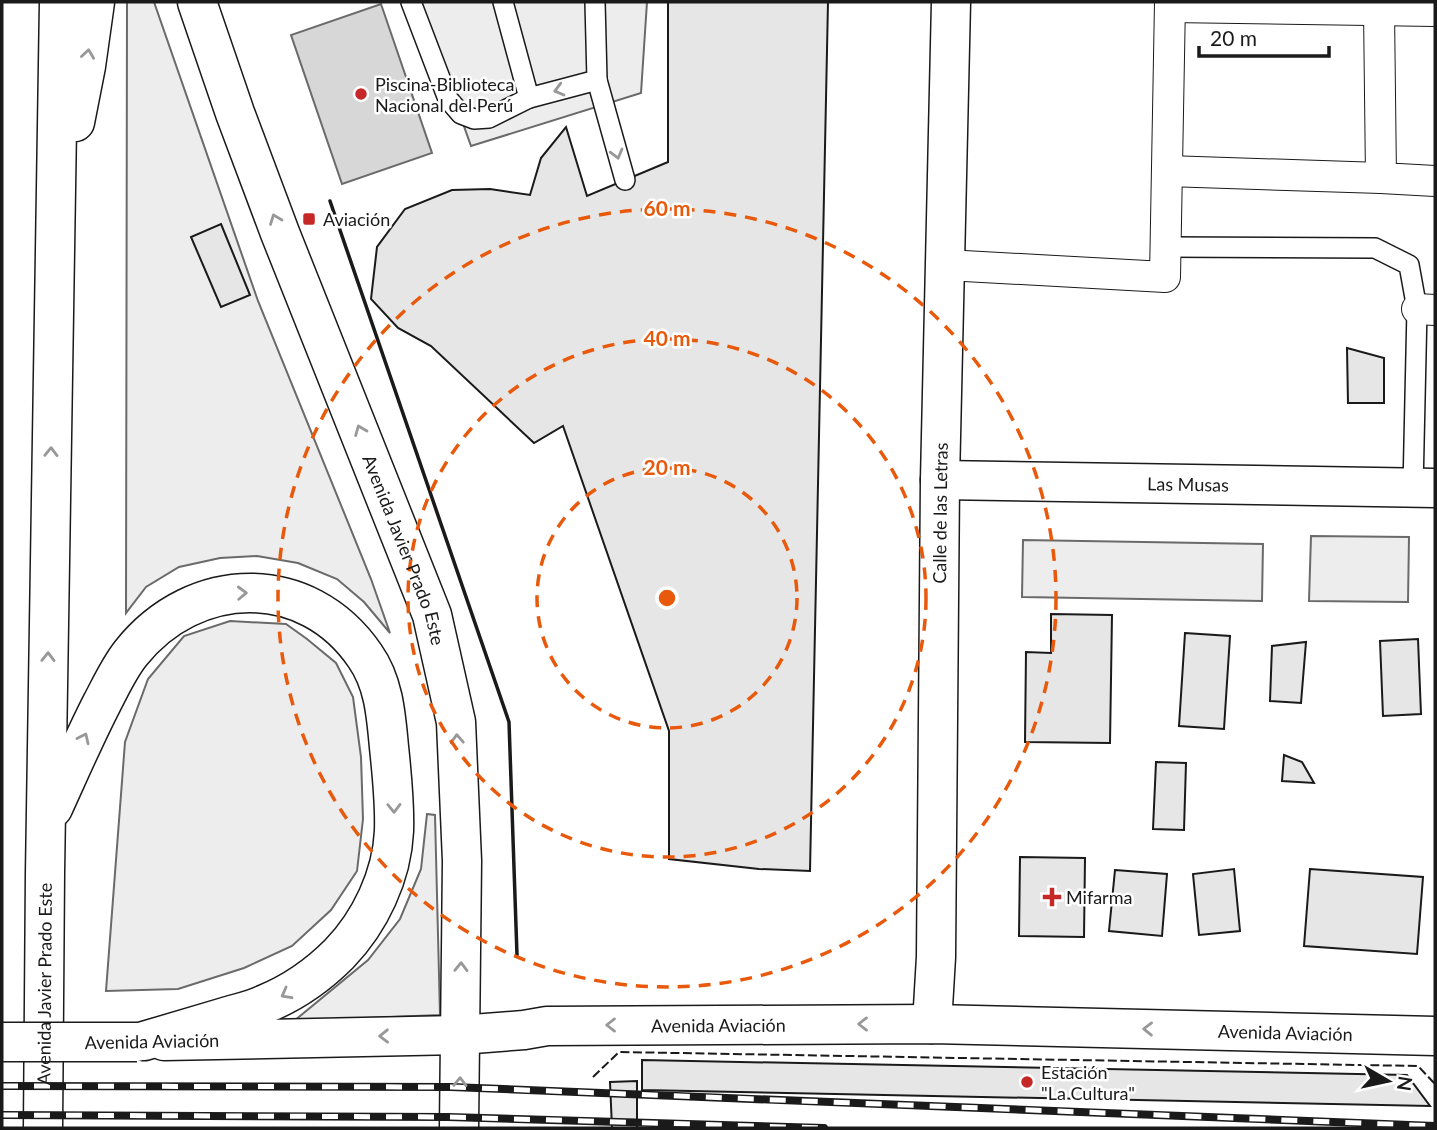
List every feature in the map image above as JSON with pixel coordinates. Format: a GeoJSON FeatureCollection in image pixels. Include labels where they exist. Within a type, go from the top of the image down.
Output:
{"type":"FeatureCollection","features":[{"type":"Feature","properties":{"kind":"main road","name":"Avenida Javier Prado Este"},"geometry":{"type":"LineString","coordinates":[[43,1128],[59,2]]}},
{"type":"Feature","properties":{"kind":"main road"},"geometry":{"type":"LineString","coordinates":[[55,216],[86,66],[95,2]]}},
{"type":"Feature","properties":{"kind":"main road","name":"Avenida Javier Prado Este"},"geometry":{"type":"LineString","coordinates":[[197,2],[280,233],[432,615],[456,722],[462,861],[459,1128]]}},
{"type":"Feature","properties":{"kind":"main road","name":"Calle de las Letras"},"geometry":{"type":"LineString","coordinates":[[932,1024],[936,957],[940,480],[951,2]]}},
{"type":"Feature","properties":{"kind":"main road","name":"Las Musas"},"geometry":{"type":"LineString","coordinates":[[940,480],[1424,488]]}},
{"type":"Feature","properties":{"kind":"main road"},"geometry":{"type":"LineString","coordinates":[[46,823],[88,730],[118,672],[132,652],[165,621],[205,600],[230,594],[257,593],[284,598],[309,607],[333,621],[351,638],[367,658],[379,682],[386,708],[394,834],[380,892],[367,918],[338,955],[293,990],[264,1005],[141,1041]]}},
{"type":"Feature","properties":{"kind":"main road","name":"Avenida Aviación"},"geometry":{"type":"LineString","coordinates":[[2,1042],[460,1035],[547,1026],[932,1024],[1435,1036]]}},
{"type":"Feature","properties":{"kind":"street"},"geometry":{"type":"LineString","coordinates":[[946,265],[1164,289],[1170,4],[1435,11]]}},
{"type":"Feature","properties":{"kind":"street"},"geometry":{"type":"LineString","coordinates":[[1379,10],[1381,178]]}},
{"type":"Feature","properties":{"kind":"street"},"geometry":{"type":"LineString","coordinates":[[1167,171],[1435,181]]}},
{"type":"Feature","properties":{"kind":"lane"},"geometry":{"type":"LineString","coordinates":[[411,2],[448,99],[461,114],[474,119],[489,118],[529,98],[597,80]]}},
{"type":"Feature","properties":{"kind":"lane"},"geometry":{"type":"LineString","coordinates":[[503,2],[529,98]]}},
{"type":"Feature","properties":{"kind":"lane"},"geometry":{"type":"LineString","coordinates":[[595,2],[597,80],[625,180]]}},
{"type":"Feature","properties":{"kind":"lane"},"geometry":{"type":"LineString","coordinates":[[1166,247],[1375,248],[1409,265],[1426,310],[1424,488]]}},
{"type":"Feature","properties":{"kind":"shaded area"},"geometry":{"type":"Polygon","coordinates":[[[127,2],[154,2],[258,301],[371,579],[390,633],[364,602],[337,579],[298,563],[257,556],[220,558],[179,567],[146,587],[126,613],[127,2]]]}},
{"type":"Feature","properties":{"kind":"shaded area"},"geometry":{"type":"Polygon","coordinates":[[[420,2],[647,2],[641,93],[471,146],[420,2]]]}},
{"type":"Feature","properties":{"kind":"shaded area","name":"Piscina-Biblioteca Nacional del Perú"},"geometry":{"type":"Polygon","coordinates":[[[381,4],[432,153],[342,184],[291,35],[381,4]]]}},
{"type":"Feature","properties":{"kind":"shaded area"},"geometry":{"type":"Polygon","coordinates":[[[1311,536],[1409,537],[1408,602],[1309,601],[1311,536]]]}},
{"type":"Feature","properties":{"kind":"shaded area"},"geometry":{"type":"Polygon","coordinates":[[[1023,540],[1263,544],[1262,601],[1022,597],[1023,540]]]}},
{"type":"Feature","properties":{"kind":"shaded area"},"geometry":{"type":"Polygon","coordinates":[[[230,621],[286,624],[336,663],[353,697],[361,757],[363,819],[357,871],[331,910],[292,946],[244,968],[178,989],[106,991],[125,742],[148,679],[184,636],[230,621]]]}},
{"type":"Feature","properties":{"kind":"shaded area"},"geometry":{"type":"Polygon","coordinates":[[[427,814],[435,815],[440,1015],[294,1021],[368,960],[400,919],[421,869],[427,814]]]}},
{"type":"Feature","properties":{"kind":"building"},"geometry":{"type":"Polygon","coordinates":[[[668,2],[828,2],[810,871],[759,869],[669,859],[669,731],[563,426],[534,443],[431,346],[398,328],[371,299],[377,247],[405,209],[452,190],[490,189],[530,195],[541,158],[566,127],[587,196],[668,162],[668,2]]]}},
{"type":"Feature","properties":{"kind":"building"},"geometry":{"type":"Polygon","coordinates":[[[221,224],[250,295],[221,307],[191,237],[221,224]]]}},
{"type":"Feature","properties":{"kind":"building"},"geometry":{"type":"Polygon","coordinates":[[[1347,348],[1384,358],[1384,403],[1348,403],[1347,348]]]}},
{"type":"Feature","properties":{"kind":"building"},"geometry":{"type":"Polygon","coordinates":[[[1051,614],[1112,615],[1110,743],[1025,742],[1026,652],[1051,653],[1051,614]]]}},
{"type":"Feature","properties":{"kind":"building"},"geometry":{"type":"Polygon","coordinates":[[[1185,633],[1230,636],[1224,729],[1179,726],[1185,633]]]}},
{"type":"Feature","properties":{"kind":"building"},"geometry":{"type":"Polygon","coordinates":[[[1418,639],[1421,714],[1383,716],[1380,641],[1418,639]]]}},
{"type":"Feature","properties":{"kind":"building"},"geometry":{"type":"Polygon","coordinates":[[[1306,642],[1301,703],[1270,701],[1272,646],[1306,642]]]}},
{"type":"Feature","properties":{"kind":"building"},"geometry":{"type":"Polygon","coordinates":[[[1284,755],[1302,762],[1314,783],[1282,781],[1284,755]]]}},
{"type":"Feature","properties":{"kind":"building"},"geometry":{"type":"Polygon","coordinates":[[[1156,762],[1186,763],[1184,830],[1153,829],[1156,762]]]}},
{"type":"Feature","properties":{"kind":"building","name":"Mifarma"},"geometry":{"type":"Polygon","coordinates":[[[1020,857],[1085,858],[1084,937],[1019,936],[1020,857]]]}},
{"type":"Feature","properties":{"kind":"building"},"geometry":{"type":"Polygon","coordinates":[[[1234,869],[1240,931],[1199,935],[1193,874],[1234,869]]]}},
{"type":"Feature","properties":{"kind":"building"},"geometry":{"type":"Polygon","coordinates":[[[1310,869],[1423,877],[1417,954],[1304,946],[1310,869]]]}},
{"type":"Feature","properties":{"kind":"building"},"geometry":{"type":"Polygon","coordinates":[[[1115,870],[1167,874],[1162,936],[1109,931],[1115,870]]]}},
{"type":"Feature","properties":{"kind":"building","name":"Estación \"La Cultura\""},"geometry":{"type":"Polygon","coordinates":[[[642,1060],[1407,1075],[1430,1106],[642,1090],[642,1060]]]}},
{"type":"Feature","properties":{"kind":"building"},"geometry":{"type":"Polygon","coordinates":[[[637,1081],[637,1128],[612,1128],[610,1082],[637,1081]]]}},
{"type":"Feature","properties":{"kind":"railway"},"geometry":{"type":"LineString","coordinates":[[2,1086],[451,1087],[1435,1126]]}},
{"type":"Feature","properties":{"kind":"railway"},"geometry":{"type":"LineString","coordinates":[[2,1115],[448,1117],[824,1128]]}},
{"type":"Feature","properties":{"kind":"fence"},"geometry":{"type":"LineString","coordinates":[[593,1077],[619,1052],[1418,1066],[1435,1084]]}},
{"type":"Feature","properties":{"kind":"wall"},"geometry":{"type":"LineString","coordinates":[[330,201],[509,722],[517,955]]}},
{"type":"Feature","properties":{"kind":"place","name":"Piscina-Biblioteca Nacional del Perú"},"geometry":{"type":"Point","coordinates":[361,94]}},
{"type":"Feature","properties":{"kind":"place","name":"Aviación"},"geometry":{"type":"Point","coordinates":[309,219]}},
{"type":"Feature","properties":{"kind":"place","name":"Mifarma"},"geometry":{"type":"Point","coordinates":[1052,897]}},
{"type":"Feature","properties":{"kind":"place","name":"Estación \"La Cultura\""},"geometry":{"type":"Point","coordinates":[1027,1082]}}]}
